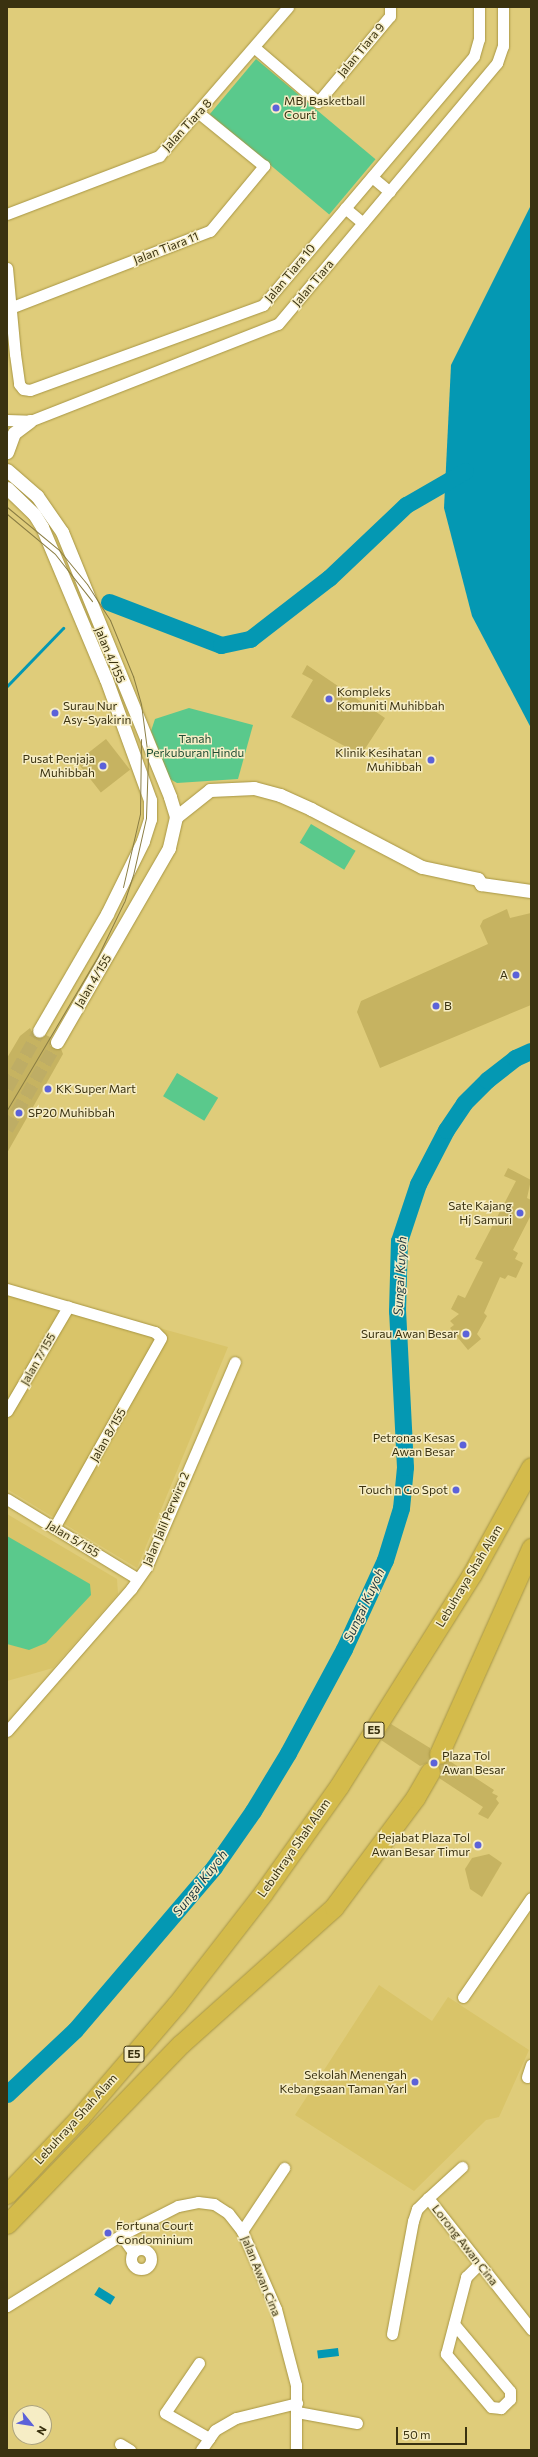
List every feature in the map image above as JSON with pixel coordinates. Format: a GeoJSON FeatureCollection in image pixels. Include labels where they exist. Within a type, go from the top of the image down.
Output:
{"type":"FeatureCollection","features":[{"type":"Feature","properties":{"kind":"highway","name":"Lebuhraya Shah Alam"},"geometry":{"type":"LineString","coordinates":[[7,2194],[80,2117],[162,2022],[263,1893],[338,1786],[472,1574],[531,1467]]}},
{"type":"Feature","properties":{"kind":"highway"},"geometry":{"type":"LineString","coordinates":[[439,1754],[531,1548]]}},
{"type":"Feature","properties":{"kind":"highway","name":"Lebuhraya Shah Alam"},"geometry":{"type":"LineString","coordinates":[[7,2224],[181,2044],[334,1907],[415,1798],[430,1772]]}},
{"type":"Feature","properties":{"kind":"street","name":"Jalan Tiara 8"},"geometry":{"type":"LineString","coordinates":[[7,214],[159,156],[199,113],[288,7]]}},
{"type":"Feature","properties":{"kind":"street","name":"Jalan Tiara 9"},"geometry":{"type":"LineString","coordinates":[[255,48],[318,102],[390,16],[390,7]]}},
{"type":"Feature","properties":{"kind":"street","name":"Jalan Tiara 10"},"geometry":{"type":"LineString","coordinates":[[10,308],[19,384],[23,389],[30,390],[263,305],[474,56],[479,39],[479,7]]}},
{"type":"Feature","properties":{"kind":"street","name":"Jalan Tiara"},"geometry":{"type":"LineString","coordinates":[[7,420],[30,422],[278,324],[497,64],[503,46],[504,7]]}},
{"type":"Feature","properties":{"kind":"street","name":"Jalan Tiara 11"},"geometry":{"type":"LineString","coordinates":[[10,308],[210,231],[264,166],[199,113]]}},
{"type":"Feature","properties":{"kind":"street"},"geometry":{"type":"LineString","coordinates":[[372,177],[390,192]]}},
{"type":"Feature","properties":{"kind":"street"},"geometry":{"type":"LineString","coordinates":[[345,208],[363,223]]}},
{"type":"Feature","properties":{"kind":"street"},"geometry":{"type":"LineString","coordinates":[[7,268],[10,308]]}},
{"type":"Feature","properties":{"kind":"street"},"geometry":{"type":"LineString","coordinates":[[7,452],[14,434],[30,422]]}},
{"type":"Feature","properties":{"kind":"street","name":"Jalan 4/155"},"geometry":{"type":"LineString","coordinates":[[7,463],[11,474],[37,496],[62,532],[170,797],[176,817],[169,848],[57,1042]]}},
{"type":"Feature","properties":{"kind":"street","name":"Jalan 4/155"},"geometry":{"type":"LineString","coordinates":[[7,488],[34,514],[42,527],[106,678],[150,800],[150,819],[143,841],[107,914],[39,1031]]}},
{"type":"Feature","properties":{"kind":"street"},"geometry":{"type":"LineString","coordinates":[[176,817],[210,790],[254,788],[280,795],[311,809],[422,866],[531,891]]}},
{"type":"Feature","properties":{"kind":"street"},"geometry":{"type":"LineString","coordinates":[[483,880],[531,884]]}},
{"type":"Feature","properties":{"kind":"street"},"geometry":{"type":"LineString","coordinates":[[7,1289],[68,1307]]}},
{"type":"Feature","properties":{"kind":"street","name":"Jalan 8/155"},"geometry":{"type":"LineString","coordinates":[[54,1528],[161,1342],[155,1332],[68,1307]]}},
{"type":"Feature","properties":{"kind":"street","name":"Jalan 7/155"},"geometry":{"type":"LineString","coordinates":[[7,1411],[68,1307]]}},
{"type":"Feature","properties":{"kind":"street","name":"Jalan Jalil Perwira 2"},"geometry":{"type":"LineString","coordinates":[[7,1731],[138,1579],[147,1566],[235,1362]]}},
{"type":"Feature","properties":{"kind":"street","name":"Jalan 5/155"},"geometry":{"type":"LineString","coordinates":[[7,1499],[138,1579]]}},
{"type":"Feature","properties":{"kind":"street"},"geometry":{"type":"LineString","coordinates":[[462,1997],[530,1904]]}},
{"type":"Feature","properties":{"kind":"street"},"geometry":{"type":"LineString","coordinates":[[527,2077],[531,2065]]}},
{"type":"Feature","properties":{"kind":"street"},"geometry":{"type":"LineString","coordinates":[[428,2198],[462,2167]]}},
{"type":"Feature","properties":{"kind":"street"},"geometry":{"type":"LineString","coordinates":[[242,2231],[284,2168]]}},
{"type":"Feature","properties":{"kind":"street","name":"Lorong Awan Cina"},"geometry":{"type":"LineString","coordinates":[[392,2334],[413,2221],[417,2209],[428,2198],[531,2329]]}},
{"type":"Feature","properties":{"kind":"street","name":"Jalan Awan Cina"},"geometry":{"type":"LineString","coordinates":[[7,2306],[121,2235],[178,2206],[198,2202],[214,2204],[228,2213],[242,2231],[276,2309],[296,2385],[296,2450]]}},
{"type":"Feature","properties":{"kind":"street"},"geometry":{"type":"LineString","coordinates":[[121,2235],[133,2252]]}},
{"type":"Feature","properties":{"kind":"street"},"geometry":{"type":"LineString","coordinates":[[454,2324],[510,2391],[510,2399],[501,2408],[491,2407],[446,2354],[466,2277],[479,2264]]}},
{"type":"Feature","properties":{"kind":"street"},"geometry":{"type":"LineString","coordinates":[[199,2363],[165,2413],[209,2438]]}},
{"type":"Feature","properties":{"kind":"street"},"geometry":{"type":"LineString","coordinates":[[201,2450],[215,2430],[236,2418],[297,2407],[357,2423]]}},
{"type":"Feature","properties":{"kind":"street"},"geometry":{"type":"LineString","coordinates":[[120,2444],[130,2450]]}},
{"type":"Feature","properties":{"kind":"shaded area"},"geometry":{"type":"Polygon","coordinates":[[[7,1286],[228,1347],[137,1568],[7,1489],[7,1286]]]}},
{"type":"Feature","properties":{"kind":"shaded area"},"geometry":{"type":"Polygon","coordinates":[[[7,1514],[117,1579],[118,1594],[53,1668],[7,1681],[7,1514]]]}},
{"type":"Feature","properties":{"kind":"shaded area","name":"Sekolah Menengah Kebangsaan Taman Yarl"},"geometry":{"type":"Polygon","coordinates":[[[379,1985],[432,2021],[448,1997],[529,2050],[499,2117],[486,2120],[414,2191],[295,2115],[379,1985]]]}},
{"type":"Feature","properties":{"kind":"green space"},"geometry":{"type":"Polygon","coordinates":[[[256,59],[376,159],[329,214],[210,114],[256,59]]]}},
{"type":"Feature","properties":{"kind":"green space","name":"Tanah Perkuburan Hindu"},"geometry":{"type":"Polygon","coordinates":[[[189,708],[253,725],[238,779],[177,783],[170,779],[151,731],[155,719],[189,708]]]}},
{"type":"Feature","properties":{"kind":"green space"},"geometry":{"type":"Polygon","coordinates":[[[311,824],[356,851],[344,870],[300,843],[311,824]]]}},
{"type":"Feature","properties":{"kind":"green space"},"geometry":{"type":"Polygon","coordinates":[[[177,1073],[218,1098],[204,1121],[163,1096],[177,1073]]]}},
{"type":"Feature","properties":{"kind":"green space"},"geometry":{"type":"Polygon","coordinates":[[[7,1536],[90,1584],[91,1595],[46,1643],[29,1650],[7,1644],[7,1536]]]}},
{"type":"Feature","properties":{"kind":"water"},"geometry":{"type":"Polygon","coordinates":[[[531,205],[531,728],[472,616],[444,508],[451,365],[531,205]]]}},
{"type":"Feature","properties":{"kind":"water"},"geometry":{"type":"Polygon","coordinates":[[[99,2287],[115,2297],[110,2305],[94,2295],[99,2287]]]}},
{"type":"Feature","properties":{"kind":"water"},"geometry":{"type":"Polygon","coordinates":[[[338,2348],[339,2356],[318,2358],[317,2351],[338,2348]]]}},
{"type":"Feature","properties":{"kind":"building","name":"Kompleks Komuniti Muhibbah"},"geometry":{"type":"Polygon","coordinates":[[[307,665],[385,718],[361,755],[291,717],[313,680],[302,674],[307,665]]]}},
{"type":"Feature","properties":{"kind":"building","name":"Pusat Penjaja Muhibbah"},"geometry":{"type":"Polygon","coordinates":[[[106,739],[130,770],[101,793],[77,762],[106,739]]]}},
{"type":"Feature","properties":{"kind":"building","name":"B"},"geometry":{"type":"Polygon","coordinates":[[[507,909],[510,918],[531,913],[531,1005],[380,1068],[357,1012],[361,1001],[488,944],[480,926],[483,920],[507,909]]]}},
{"type":"Feature","properties":{"kind":"building","name":"SP20 Muhibbah"},"geometry":{"type":"Polygon","coordinates":[[[30,1028],[35,1038],[46,1035],[50,1037],[50,1046],[61,1049],[63,1054],[7,1153],[7,1058],[20,1036],[30,1028]]]}},
{"type":"Feature","properties":{"kind":"building"},"geometry":{"type":"Polygon","coordinates":[[[508,1168],[531,1180],[527,1198],[531,1200],[531,1215],[513,1250],[518,1253],[515,1259],[523,1263],[516,1278],[508,1275],[505,1279],[500,1277],[484,1313],[487,1316],[477,1334],[481,1339],[468,1350],[450,1328],[454,1325],[450,1321],[459,1314],[451,1309],[458,1295],[465,1298],[483,1262],[475,1259],[516,1181],[504,1176],[508,1168]]]}},
{"type":"Feature","properties":{"kind":"building"},"geometry":{"type":"Polygon","coordinates":[[[391,1724],[430,1748],[431,1761],[420,1766],[381,1740],[391,1724]]]}},
{"type":"Feature","properties":{"kind":"building"},"geometry":{"type":"Polygon","coordinates":[[[448,1760],[494,1790],[492,1793],[498,1796],[496,1799],[499,1803],[488,1819],[478,1814],[483,1807],[439,1778],[441,1772],[438,1765],[448,1760]]]}},
{"type":"Feature","properties":{"kind":"building","name":"Pejabat Plaza Tol Awan Besar Timur"},"geometry":{"type":"Polygon","coordinates":[[[489,1854],[502,1863],[482,1897],[470,1889],[465,1869],[472,1858],[489,1854]]]}},
{"type":"Feature","properties":{"kind":"waterway"},"geometry":{"type":"LineString","coordinates":[[109,602],[221,645],[250,639],[329,578],[406,505],[465,471]]}},
{"type":"Feature","properties":{"kind":"waterway"},"geometry":{"type":"LineString","coordinates":[[7,686],[63,628]]}},
{"type":"Feature","properties":{"kind":"waterway","name":"Sungai Kuyoh"},"geometry":{"type":"LineString","coordinates":[[7,2094],[75,2030],[214,1867],[253,1811],[288,1753],[344,1649],[385,1560],[401,1508],[405,1467],[397,1311],[399,1241],[418,1184],[446,1130],[464,1103],[487,1080],[515,1058],[531,1051]]}},
{"type":"Feature","properties":{"kind":"tunnel"},"geometry":{"type":"LineString","coordinates":[[7,1088],[39,1031]]}},
{"type":"Feature","properties":{"kind":"tunnel"},"geometry":{"type":"LineString","coordinates":[[7,1129],[57,1042]]}},
{"type":"Feature","properties":{"kind":"tram line"},"geometry":{"type":"LineString","coordinates":[[7,507],[59,550],[87,584],[110,620],[133,676],[141,704],[148,757],[146,818],[133,875],[124,902],[98,956],[7,1110]]}},
{"type":"Feature","properties":{"kind":"tram line"},"geometry":{"type":"LineString","coordinates":[[7,514],[55,554],[92,601]]}},
{"type":"Feature","properties":{"kind":"tram line"},"geometry":{"type":"LineString","coordinates":[[123,887],[140,814],[141,739]]}},
{"type":"Feature","properties":{"kind":"place","name":"MBJ Basketball Court"},"geometry":{"type":"Point","coordinates":[276,108]}},
{"type":"Feature","properties":{"kind":"place","name":"Kompleks Komuniti Muhibbah"},"geometry":{"type":"Point","coordinates":[329,699]}},
{"type":"Feature","properties":{"kind":"place","name":"Surau Nur Asy-Syakirin"},"geometry":{"type":"Point","coordinates":[55,713]}},
{"type":"Feature","properties":{"kind":"place","name":"Klinik Kesihatan Muhibbah"},"geometry":{"type":"Point","coordinates":[431,760]}},
{"type":"Feature","properties":{"kind":"place","name":"Pusat Penjaja Muhibbah"},"geometry":{"type":"Point","coordinates":[103,766]}},
{"type":"Feature","properties":{"kind":"place","name":"A"},"geometry":{"type":"Point","coordinates":[516,975]}},
{"type":"Feature","properties":{"kind":"place","name":"B"},"geometry":{"type":"Point","coordinates":[436,1006]}},
{"type":"Feature","properties":{"kind":"place","name":"KK Super Mart"},"geometry":{"type":"Point","coordinates":[48,1089]}},
{"type":"Feature","properties":{"kind":"place","name":"SP20 Muhibbah"},"geometry":{"type":"Point","coordinates":[19,1113]}},
{"type":"Feature","properties":{"kind":"place","name":"Sate Kajang Hj Samuri"},"geometry":{"type":"Point","coordinates":[520,1213]}},
{"type":"Feature","properties":{"kind":"place","name":"Surau Awan Besar"},"geometry":{"type":"Point","coordinates":[466,1334]}},
{"type":"Feature","properties":{"kind":"place","name":"Petronas Kesas Awan Besar"},"geometry":{"type":"Point","coordinates":[463,1445]}},
{"type":"Feature","properties":{"kind":"place","name":"Touch n Go Spot"},"geometry":{"type":"Point","coordinates":[456,1490]}},
{"type":"Feature","properties":{"kind":"place","name":"Plaza Tol Awan Besar"},"geometry":{"type":"Point","coordinates":[434,1763]}},
{"type":"Feature","properties":{"kind":"place","name":"Pejabat Plaza Tol Awan Besar Timur"},"geometry":{"type":"Point","coordinates":[478,1845]}},
{"type":"Feature","properties":{"kind":"place","name":"Sekolah Menengah Kebangsaan Taman Yarl"},"geometry":{"type":"Point","coordinates":[415,2082]}},
{"type":"Feature","properties":{"kind":"place","name":"Fortuna Court Condominium"},"geometry":{"type":"Point","coordinates":[108,2233]}}]}
